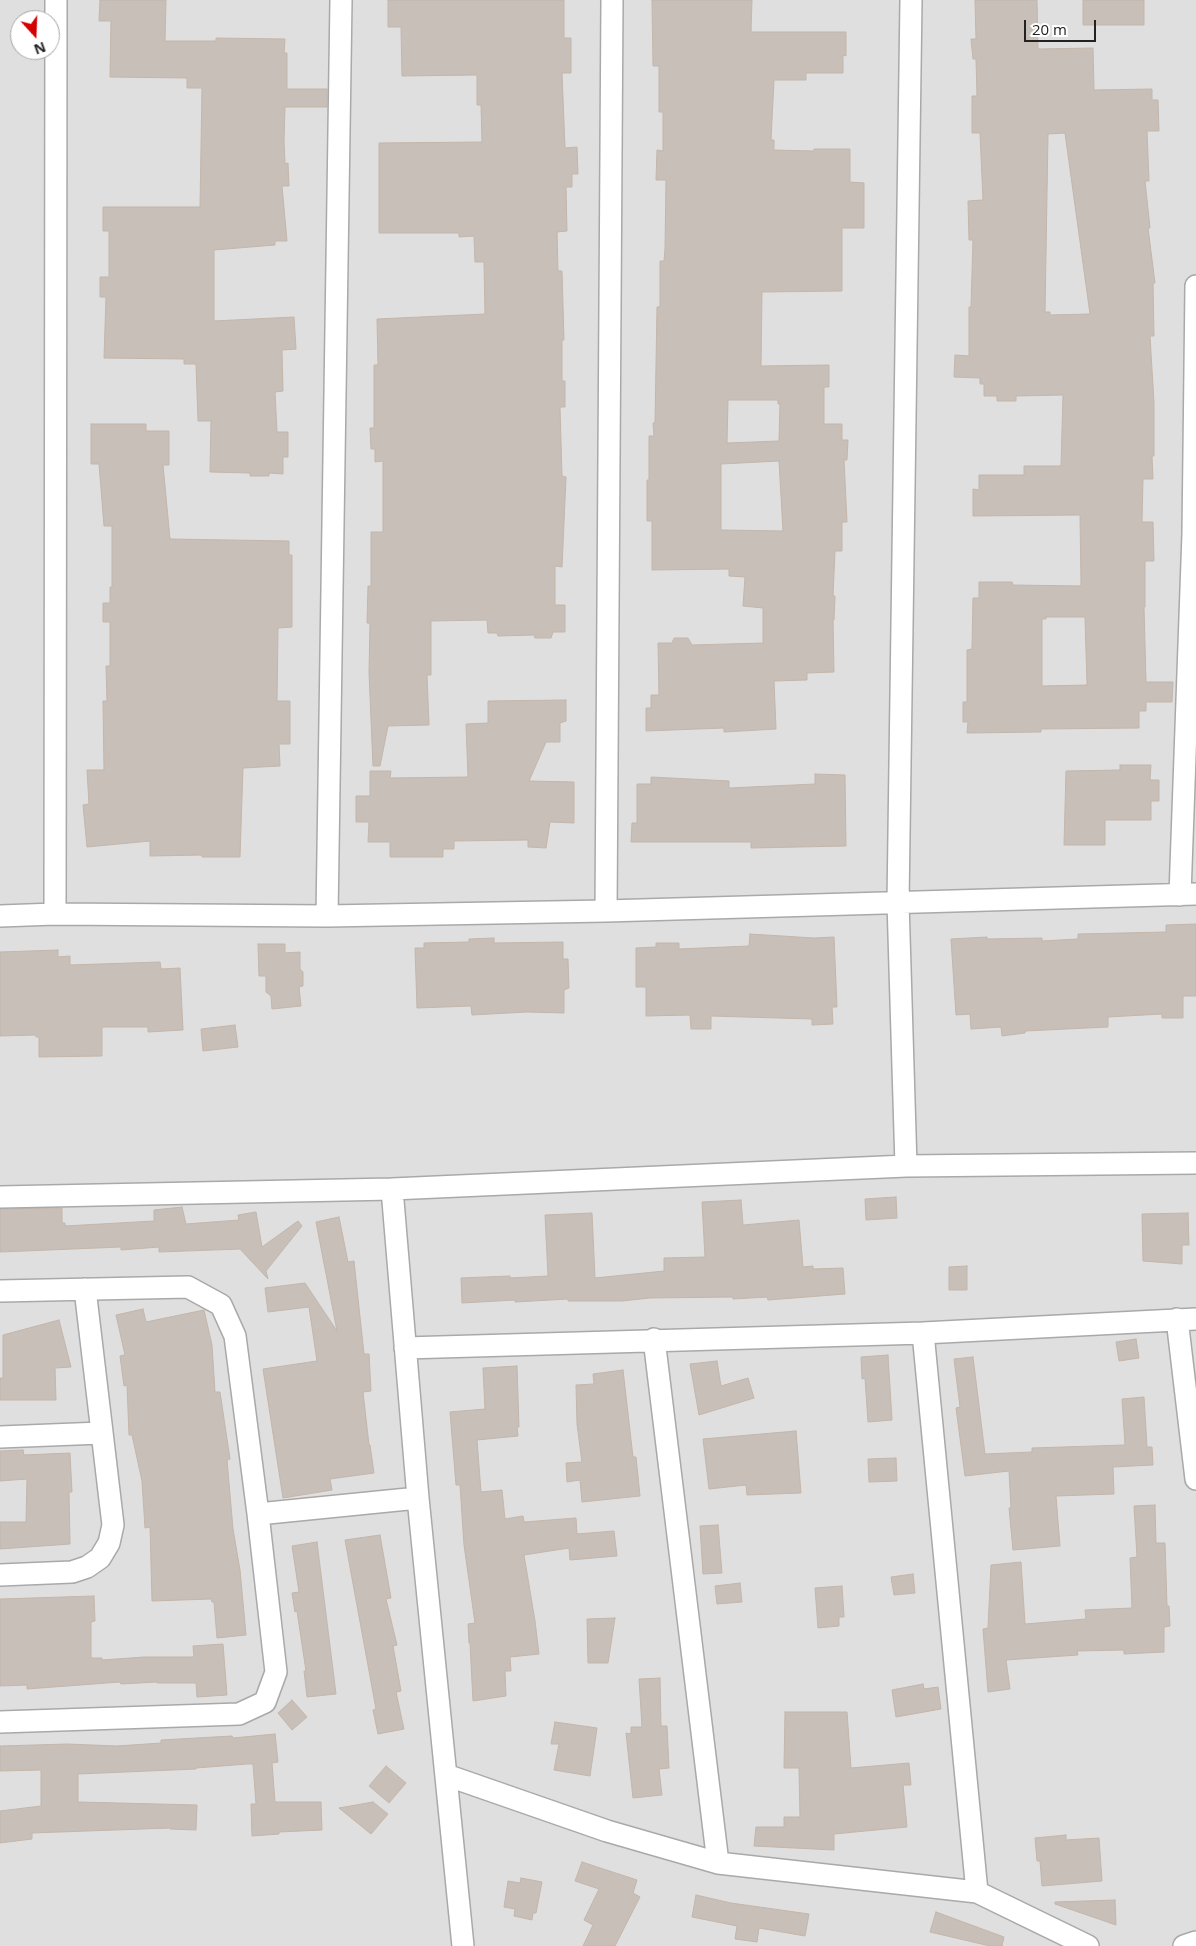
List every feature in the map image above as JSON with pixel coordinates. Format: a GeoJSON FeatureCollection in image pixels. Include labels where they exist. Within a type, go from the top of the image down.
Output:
{"type":"FeatureCollection","features":[{"type":"Feature","properties":{"kind":"street"},"geometry":{"type":"LineString","coordinates":[[55,914],[56,0]]}},
{"type":"Feature","properties":{"kind":"street"},"geometry":{"type":"LineString","coordinates":[[326,916],[341,0]]}},
{"type":"Feature","properties":{"kind":"street"},"geometry":{"type":"LineString","coordinates":[[606,911],[612,0]]}},
{"type":"Feature","properties":{"kind":"street"},"geometry":{"type":"LineString","coordinates":[[906,1166],[898,902],[911,0]]}},
{"type":"Feature","properties":{"kind":"street"},"geometry":{"type":"LineString","coordinates":[[0,916],[55,914],[326,916],[606,911],[1188,894],[1196,286]]}},
{"type":"Feature","properties":{"kind":"street"},"geometry":{"type":"LineString","coordinates":[[0,1197],[392,1189],[906,1166],[1196,1163]]}},
{"type":"Feature","properties":{"kind":"street"},"geometry":{"type":"LineString","coordinates":[[392,1189],[418,1498],[462,1946]]}},
{"type":"Feature","properties":{"kind":"street"},"geometry":{"type":"LineString","coordinates":[[0,1291],[188,1286],[221,1305],[235,1336],[276,1672],[265,1702],[239,1714],[0,1722]]}},
{"type":"Feature","properties":{"kind":"street"},"geometry":{"type":"LineString","coordinates":[[0,1575],[72,1572],[87,1567],[100,1558],[109,1543],[113,1525],[85,1289]]}},
{"type":"Feature","properties":{"kind":"street"},"geometry":{"type":"LineString","coordinates":[[405,1348],[654,1339],[923,1333],[1186,1319],[1196,1479]]}},
{"type":"Feature","properties":{"kind":"street"},"geometry":{"type":"LineString","coordinates":[[923,1333],[977,1892]]}},
{"type":"Feature","properties":{"kind":"street"},"geometry":{"type":"LineString","coordinates":[[654,1339],[718,1863]]}},
{"type":"Feature","properties":{"kind":"street"},"geometry":{"type":"LineString","coordinates":[[0,1437],[101,1433]]}},
{"type":"Feature","properties":{"kind":"street"},"geometry":{"type":"LineString","coordinates":[[258,1514],[418,1498]]}},
{"type":"Feature","properties":{"kind":"street"},"geometry":{"type":"LineString","coordinates":[[446,1775],[607,1831],[718,1863],[977,1892],[1088,1946]]}},
{"type":"Feature","properties":{"kind":"street"},"geometry":{"type":"LineString","coordinates":[[1184,1946],[1196,1942]]}},
{"type":"Feature","properties":{"kind":"shaded area"},"geometry":{"type":"Polygon","coordinates":[[[0,0],[1196,0],[1196,1946],[0,1946],[0,0]]]}},
{"type":"Feature","properties":{"kind":"building"},"geometry":{"type":"Polygon","coordinates":[[[100,0],[166,0],[165,41],[216,41],[216,38],[285,39],[284,53],[287,53],[287,89],[327,89],[327,107],[285,107],[285,164],[288,163],[289,186],[282,186],[287,241],[275,241],[275,245],[214,250],[214,321],[294,317],[296,349],[282,350],[283,391],[275,392],[277,432],[288,432],[288,457],[283,457],[283,474],[269,473],[269,476],[250,476],[250,473],[210,472],[211,421],[198,421],[196,364],[184,364],[184,359],[104,358],[106,297],[100,297],[100,277],[109,277],[109,231],[103,231],[103,207],[200,207],[202,88],[187,88],[187,78],[110,77],[111,21],[99,21],[100,0]]]}},
{"type":"Feature","properties":{"kind":"building"},"geometry":{"type":"Polygon","coordinates":[[[388,0],[564,0],[564,38],[571,38],[571,73],[562,73],[565,148],[577,147],[578,174],[572,174],[572,187],[566,187],[567,231],[557,232],[558,271],[562,271],[564,340],[562,340],[562,381],[565,381],[565,407],[560,407],[562,476],[566,477],[562,567],[555,566],[555,605],[565,605],[565,632],[553,632],[551,638],[535,638],[534,635],[498,636],[497,633],[488,633],[487,620],[431,621],[431,675],[427,675],[429,725],[388,726],[380,766],[373,766],[369,672],[370,623],[367,623],[368,586],[371,586],[371,532],[383,532],[383,461],[375,462],[375,449],[371,449],[370,428],[374,428],[374,365],[378,365],[377,319],[485,314],[484,262],[475,262],[474,236],[459,237],[459,233],[379,233],[379,143],[482,142],[481,105],[477,105],[477,75],[402,76],[401,27],[388,27],[388,0]]]}},
{"type":"Feature","properties":{"kind":"building"},"geometry":{"type":"Polygon","coordinates":[[[652,0],[752,0],[751,32],[846,32],[846,56],[843,55],[843,73],[806,73],[806,80],[774,80],[771,140],[774,140],[774,150],[814,151],[814,149],[850,149],[850,182],[864,183],[864,228],[842,228],[842,291],[762,292],[761,366],[829,365],[829,387],[824,387],[824,424],[842,424],[842,440],[848,440],[847,460],[844,460],[847,522],[842,522],[842,551],[835,551],[833,596],[835,596],[833,620],[834,672],[807,673],[807,680],[774,681],[776,729],[724,732],[724,728],[646,731],[646,708],[651,708],[651,695],[659,695],[658,643],[672,643],[674,638],[688,638],[692,645],[763,643],[763,608],[743,606],[745,577],[729,576],[729,569],[652,570],[652,521],[647,521],[647,480],[649,480],[649,436],[654,436],[653,423],[655,423],[657,307],[660,307],[660,261],[664,261],[665,249],[666,180],[656,180],[657,150],[663,151],[663,112],[659,112],[659,66],[653,66],[652,0]],[[728,400],[727,443],[779,441],[780,404],[778,404],[778,400],[728,400]],[[779,461],[721,464],[721,530],[783,531],[779,461]]]}},
{"type":"Feature","properties":{"kind":"building"},"geometry":{"type":"Polygon","coordinates":[[[975,0],[1037,0],[1038,49],[1093,48],[1094,90],[1152,89],[1152,100],[1158,100],[1159,131],[1147,131],[1149,181],[1145,181],[1150,228],[1148,228],[1155,283],[1153,283],[1154,336],[1150,336],[1154,403],[1153,479],[1143,479],[1142,522],[1153,522],[1154,561],[1145,561],[1144,607],[1146,682],[1173,682],[1172,702],[1146,702],[1146,711],[1139,711],[1139,728],[1041,729],[1041,732],[967,733],[968,722],[963,722],[963,702],[967,702],[967,650],[972,649],[973,598],[979,598],[979,582],[1012,582],[1013,585],[1081,586],[1080,515],[973,516],[973,489],[979,490],[979,475],[1024,475],[1024,466],[1061,466],[1063,395],[1016,396],[1016,401],[997,401],[997,396],[984,396],[984,384],[980,384],[980,378],[954,377],[955,355],[969,356],[969,307],[971,307],[973,240],[969,240],[968,201],[983,200],[980,133],[972,133],[972,96],[977,96],[976,59],[973,59],[971,39],[976,39],[975,0]],[[1065,133],[1048,134],[1045,312],[1050,312],[1050,315],[1090,314],[1065,133]],[[1046,617],[1046,619],[1042,619],[1042,686],[1087,685],[1085,617],[1046,617]]]}},
{"type":"Feature","properties":{"kind":"building"},"geometry":{"type":"Polygon","coordinates":[[[1083,0],[1144,0],[1144,25],[1083,25],[1083,0]]]}},
{"type":"Feature","properties":{"kind":"building"},"geometry":{"type":"Polygon","coordinates":[[[91,424],[146,424],[146,431],[169,431],[169,465],[163,465],[170,539],[289,541],[289,555],[292,555],[292,627],[278,628],[277,701],[290,701],[290,744],[279,744],[280,766],[243,768],[240,857],[202,857],[202,855],[150,856],[150,841],[87,847],[83,805],[89,804],[87,770],[104,770],[103,701],[107,701],[106,666],[110,666],[110,622],[103,622],[103,603],[110,603],[110,587],[112,587],[112,526],[104,526],[99,464],[91,464],[91,424]]]}},
{"type":"Feature","properties":{"kind":"building"},"geometry":{"type":"Polygon","coordinates":[[[566,700],[566,721],[560,723],[560,742],[546,742],[529,781],[574,782],[574,823],[550,822],[546,848],[528,847],[528,840],[454,841],[454,849],[443,849],[443,857],[390,857],[390,842],[368,842],[369,822],[356,822],[356,796],[370,796],[370,771],[391,771],[390,778],[468,777],[466,724],[488,723],[488,701],[566,700]]]}},
{"type":"Feature","properties":{"kind":"building"},"geometry":{"type":"Polygon","coordinates":[[[1120,765],[1151,765],[1150,780],[1159,780],[1159,801],[1151,801],[1151,820],[1105,820],[1105,845],[1064,845],[1066,771],[1120,770],[1120,765]]]}},
{"type":"Feature","properties":{"kind":"building"},"geometry":{"type":"Polygon","coordinates":[[[815,774],[845,775],[846,846],[751,848],[751,842],[631,842],[632,823],[637,823],[637,784],[651,784],[651,777],[729,781],[729,788],[815,784],[815,774]]]}},
{"type":"Feature","properties":{"kind":"building"},"geometry":{"type":"Polygon","coordinates":[[[1196,924],[1196,996],[1183,996],[1183,1018],[1162,1018],[1162,1014],[1108,1017],[1108,1027],[1025,1031],[1025,1033],[1002,1036],[1001,1027],[971,1029],[970,1014],[956,1015],[951,939],[987,937],[987,939],[1042,938],[1042,941],[1078,939],[1078,934],[1166,932],[1166,925],[1196,924]]]}},
{"type":"Feature","properties":{"kind":"building"},"geometry":{"type":"Polygon","coordinates":[[[750,934],[814,938],[834,937],[837,1007],[832,1007],[833,1024],[812,1025],[812,1019],[711,1016],[711,1029],[691,1029],[690,1015],[646,1016],[646,987],[636,987],[636,948],[656,947],[656,943],[679,943],[679,949],[749,946],[750,934]]]}},
{"type":"Feature","properties":{"kind":"building"},"geometry":{"type":"Polygon","coordinates":[[[494,938],[494,943],[563,942],[563,959],[568,959],[569,988],[564,990],[564,1013],[527,1012],[472,1015],[471,1006],[417,1008],[415,948],[424,948],[424,943],[469,942],[469,939],[494,938]]]}},
{"type":"Feature","properties":{"kind":"building"},"geometry":{"type":"Polygon","coordinates":[[[258,944],[285,944],[285,953],[300,952],[300,969],[303,972],[303,986],[299,987],[301,1006],[272,1009],[271,996],[266,992],[266,976],[259,976],[258,944]]]}},
{"type":"Feature","properties":{"kind":"building"},"geometry":{"type":"Polygon","coordinates":[[[58,950],[58,957],[70,956],[70,965],[160,962],[161,969],[180,968],[183,1030],[148,1032],[148,1027],[102,1027],[102,1056],[39,1057],[39,1037],[36,1037],[36,1035],[0,1036],[0,952],[58,950]]]}},
{"type":"Feature","properties":{"kind":"building"},"geometry":{"type":"Polygon","coordinates":[[[235,1025],[238,1047],[203,1051],[201,1029],[235,1025]]]}},
{"type":"Feature","properties":{"kind":"building"},"geometry":{"type":"Polygon","coordinates":[[[896,1197],[897,1218],[866,1220],[865,1199],[896,1197]]]}},
{"type":"Feature","properties":{"kind":"building"},"geometry":{"type":"Polygon","coordinates":[[[741,1200],[743,1225],[799,1220],[803,1267],[813,1266],[813,1269],[843,1268],[845,1294],[768,1300],[767,1297],[733,1299],[733,1297],[650,1298],[622,1301],[568,1301],[568,1299],[515,1302],[515,1300],[462,1303],[461,1278],[548,1276],[545,1215],[592,1213],[595,1278],[664,1271],[664,1258],[705,1257],[702,1202],[741,1200]]]}},
{"type":"Feature","properties":{"kind":"building"},"geometry":{"type":"Polygon","coordinates":[[[182,1207],[186,1224],[239,1220],[238,1215],[256,1212],[262,1247],[298,1221],[302,1226],[266,1271],[268,1279],[240,1249],[159,1252],[159,1247],[121,1250],[121,1247],[0,1252],[0,1209],[62,1208],[62,1223],[65,1223],[65,1226],[154,1221],[154,1210],[182,1207]]]}},
{"type":"Feature","properties":{"kind":"building"},"geometry":{"type":"Polygon","coordinates":[[[1188,1213],[1189,1245],[1182,1245],[1182,1264],[1143,1261],[1142,1214],[1188,1213]]]}},
{"type":"Feature","properties":{"kind":"building"},"geometry":{"type":"Polygon","coordinates":[[[339,1217],[348,1262],[354,1261],[364,1354],[369,1354],[371,1391],[363,1392],[374,1473],[330,1479],[332,1490],[283,1498],[263,1369],[317,1361],[309,1307],[268,1312],[265,1288],[305,1283],[337,1331],[316,1222],[339,1217]]]}},
{"type":"Feature","properties":{"kind":"building"},"geometry":{"type":"Polygon","coordinates":[[[967,1266],[967,1290],[949,1290],[949,1267],[967,1266]]]}},
{"type":"Feature","properties":{"kind":"building"},"geometry":{"type":"Polygon","coordinates":[[[143,1309],[146,1322],[204,1310],[212,1345],[215,1392],[220,1392],[230,1459],[227,1460],[233,1529],[240,1570],[246,1635],[217,1638],[214,1602],[211,1599],[152,1601],[150,1527],[145,1528],[142,1481],[132,1435],[129,1435],[127,1385],[124,1386],[120,1356],[125,1355],[116,1315],[143,1309]]]}},
{"type":"Feature","properties":{"kind":"building"},"geometry":{"type":"Polygon","coordinates":[[[59,1320],[71,1367],[55,1368],[56,1400],[0,1400],[0,1378],[3,1378],[3,1335],[59,1320]]]}},
{"type":"Feature","properties":{"kind":"building"},"geometry":{"type":"Polygon","coordinates":[[[1136,1339],[1139,1358],[1119,1361],[1116,1342],[1136,1339]]]}},
{"type":"Feature","properties":{"kind":"building"},"geometry":{"type":"Polygon","coordinates":[[[888,1355],[892,1420],[868,1422],[865,1378],[862,1379],[861,1357],[888,1355]]]}},
{"type":"Feature","properties":{"kind":"building"},"geometry":{"type":"Polygon","coordinates":[[[973,1357],[985,1454],[1032,1452],[1032,1448],[1125,1445],[1122,1399],[1144,1397],[1147,1447],[1152,1447],[1153,1465],[1113,1467],[1114,1494],[1056,1496],[1060,1546],[1013,1550],[1009,1508],[1011,1508],[1009,1471],[965,1476],[956,1408],[960,1407],[954,1359],[973,1357]]]}},
{"type":"Feature","properties":{"kind":"building"},"geometry":{"type":"Polygon","coordinates":[[[717,1361],[721,1386],[748,1378],[754,1398],[699,1415],[690,1364],[717,1361]]]}},
{"type":"Feature","properties":{"kind":"building"},"geometry":{"type":"Polygon","coordinates":[[[517,1366],[518,1436],[477,1440],[481,1492],[502,1490],[505,1519],[523,1516],[524,1522],[576,1518],[577,1534],[614,1531],[617,1556],[570,1560],[569,1548],[524,1555],[539,1654],[510,1657],[511,1671],[505,1671],[506,1696],[473,1701],[468,1624],[475,1623],[464,1545],[460,1485],[456,1485],[450,1412],[485,1409],[483,1368],[517,1366]]]}},
{"type":"Feature","properties":{"kind":"building"},"geometry":{"type":"Polygon","coordinates":[[[623,1370],[633,1457],[636,1457],[640,1496],[582,1502],[580,1480],[567,1482],[566,1463],[582,1462],[577,1424],[576,1385],[594,1384],[593,1374],[623,1370]]]}},
{"type":"Feature","properties":{"kind":"building"},"geometry":{"type":"Polygon","coordinates":[[[796,1431],[801,1493],[747,1495],[746,1485],[709,1489],[703,1439],[796,1431]]]}},
{"type":"Feature","properties":{"kind":"building"},"geometry":{"type":"Polygon","coordinates":[[[23,1450],[24,1455],[70,1453],[72,1492],[69,1492],[70,1544],[0,1549],[0,1522],[26,1522],[27,1479],[0,1481],[0,1451],[23,1450]]]}},
{"type":"Feature","properties":{"kind":"building"},"geometry":{"type":"Polygon","coordinates":[[[896,1458],[897,1481],[869,1482],[868,1459],[896,1458]]]}},
{"type":"Feature","properties":{"kind":"building"},"geometry":{"type":"Polygon","coordinates":[[[1155,1505],[1156,1543],[1165,1543],[1167,1606],[1169,1606],[1170,1626],[1164,1627],[1164,1652],[1124,1654],[1124,1650],[1077,1651],[1078,1655],[1006,1660],[1010,1689],[988,1692],[983,1629],[988,1628],[991,1565],[1021,1562],[1025,1624],[1086,1619],[1085,1610],[1132,1608],[1130,1558],[1137,1557],[1134,1506],[1155,1505]]]}},
{"type":"Feature","properties":{"kind":"building"},"geometry":{"type":"Polygon","coordinates":[[[718,1525],[722,1573],[703,1574],[700,1526],[718,1525]]]}},
{"type":"Feature","properties":{"kind":"building"},"geometry":{"type":"Polygon","coordinates":[[[380,1535],[391,1598],[386,1599],[397,1645],[393,1646],[401,1691],[396,1692],[404,1729],[378,1734],[373,1710],[376,1709],[345,1540],[380,1535]]]}},
{"type":"Feature","properties":{"kind":"building"},"geometry":{"type":"Polygon","coordinates":[[[317,1542],[336,1694],[307,1697],[304,1671],[306,1671],[297,1611],[295,1612],[292,1593],[299,1592],[292,1546],[317,1542]]]}},
{"type":"Feature","properties":{"kind":"building"},"geometry":{"type":"Polygon","coordinates":[[[913,1574],[915,1593],[894,1595],[891,1577],[913,1574]]]}},
{"type":"Feature","properties":{"kind":"building"},"geometry":{"type":"Polygon","coordinates":[[[740,1583],[742,1602],[717,1604],[715,1586],[740,1583]]]}},
{"type":"Feature","properties":{"kind":"building"},"geometry":{"type":"Polygon","coordinates":[[[842,1586],[844,1617],[839,1617],[839,1626],[818,1628],[815,1588],[842,1586]]]}},
{"type":"Feature","properties":{"kind":"building"},"geometry":{"type":"Polygon","coordinates":[[[94,1596],[95,1621],[91,1622],[91,1658],[102,1658],[102,1660],[144,1657],[194,1657],[193,1646],[223,1644],[227,1695],[197,1697],[196,1683],[157,1682],[121,1684],[120,1682],[27,1689],[27,1685],[0,1686],[0,1599],[94,1596]]]}},
{"type":"Feature","properties":{"kind":"building"},"geometry":{"type":"Polygon","coordinates":[[[615,1618],[608,1663],[588,1663],[587,1619],[615,1618]]]}},
{"type":"Feature","properties":{"kind":"building"},"geometry":{"type":"Polygon","coordinates":[[[660,1678],[661,1726],[667,1726],[669,1768],[659,1769],[662,1795],[633,1798],[626,1733],[631,1734],[631,1727],[642,1727],[639,1679],[660,1678]]]}},
{"type":"Feature","properties":{"kind":"building"},"geometry":{"type":"Polygon","coordinates":[[[923,1684],[924,1689],[938,1687],[941,1709],[896,1717],[892,1690],[923,1684]]]}},
{"type":"Feature","properties":{"kind":"building"},"geometry":{"type":"Polygon","coordinates":[[[292,1700],[307,1717],[292,1730],[278,1713],[292,1700]]]}},
{"type":"Feature","properties":{"kind":"building"},"geometry":{"type":"Polygon","coordinates":[[[785,1712],[847,1712],[851,1768],[909,1763],[911,1785],[903,1785],[907,1827],[834,1834],[834,1850],[754,1846],[756,1827],[784,1827],[784,1817],[800,1817],[799,1768],[784,1768],[785,1712]]]}},
{"type":"Feature","properties":{"kind":"building"},"geometry":{"type":"Polygon","coordinates":[[[555,1722],[597,1728],[590,1776],[554,1770],[559,1744],[551,1744],[555,1722]]]}},
{"type":"Feature","properties":{"kind":"building"},"geometry":{"type":"Polygon","coordinates":[[[275,1734],[278,1762],[272,1763],[275,1802],[321,1802],[322,1830],[279,1832],[279,1834],[252,1836],[251,1804],[256,1804],[253,1764],[247,1764],[196,1769],[78,1774],[78,1802],[197,1805],[196,1830],[170,1828],[32,1833],[32,1839],[0,1843],[0,1811],[41,1806],[41,1770],[0,1771],[0,1746],[67,1744],[117,1746],[161,1743],[161,1740],[232,1736],[233,1738],[275,1734]]]}},
{"type":"Feature","properties":{"kind":"building"},"geometry":{"type":"Polygon","coordinates":[[[386,1766],[406,1783],[389,1803],[369,1786],[386,1766]]]}},
{"type":"Feature","properties":{"kind":"building"},"geometry":{"type":"Polygon","coordinates":[[[373,1802],[388,1814],[371,1834],[339,1808],[373,1802]]]}},
{"type":"Feature","properties":{"kind":"building"},"geometry":{"type":"Polygon","coordinates":[[[1066,1835],[1066,1840],[1099,1838],[1102,1881],[1042,1886],[1040,1861],[1037,1861],[1035,1838],[1066,1835]]]}},
{"type":"Feature","properties":{"kind":"building"},"geometry":{"type":"Polygon","coordinates":[[[582,1862],[637,1880],[633,1893],[640,1897],[615,1946],[583,1946],[593,1925],[584,1920],[599,1889],[575,1881],[582,1862]]]}},
{"type":"Feature","properties":{"kind":"building"},"geometry":{"type":"Polygon","coordinates":[[[521,1878],[542,1882],[536,1913],[533,1913],[532,1920],[514,1916],[515,1909],[504,1907],[508,1881],[520,1883],[521,1878]]]}},
{"type":"Feature","properties":{"kind":"building"},"geometry":{"type":"Polygon","coordinates":[[[696,1895],[731,1903],[809,1914],[805,1936],[759,1928],[757,1942],[735,1939],[737,1926],[692,1917],[696,1895]]]}},
{"type":"Feature","properties":{"kind":"building"},"geometry":{"type":"Polygon","coordinates":[[[1115,1900],[1116,1925],[1055,1904],[1055,1902],[1115,1900]]]}},
{"type":"Feature","properties":{"kind":"building"},"geometry":{"type":"Polygon","coordinates":[[[936,1912],[1004,1937],[1002,1946],[990,1946],[930,1932],[936,1912]]]}}]}
